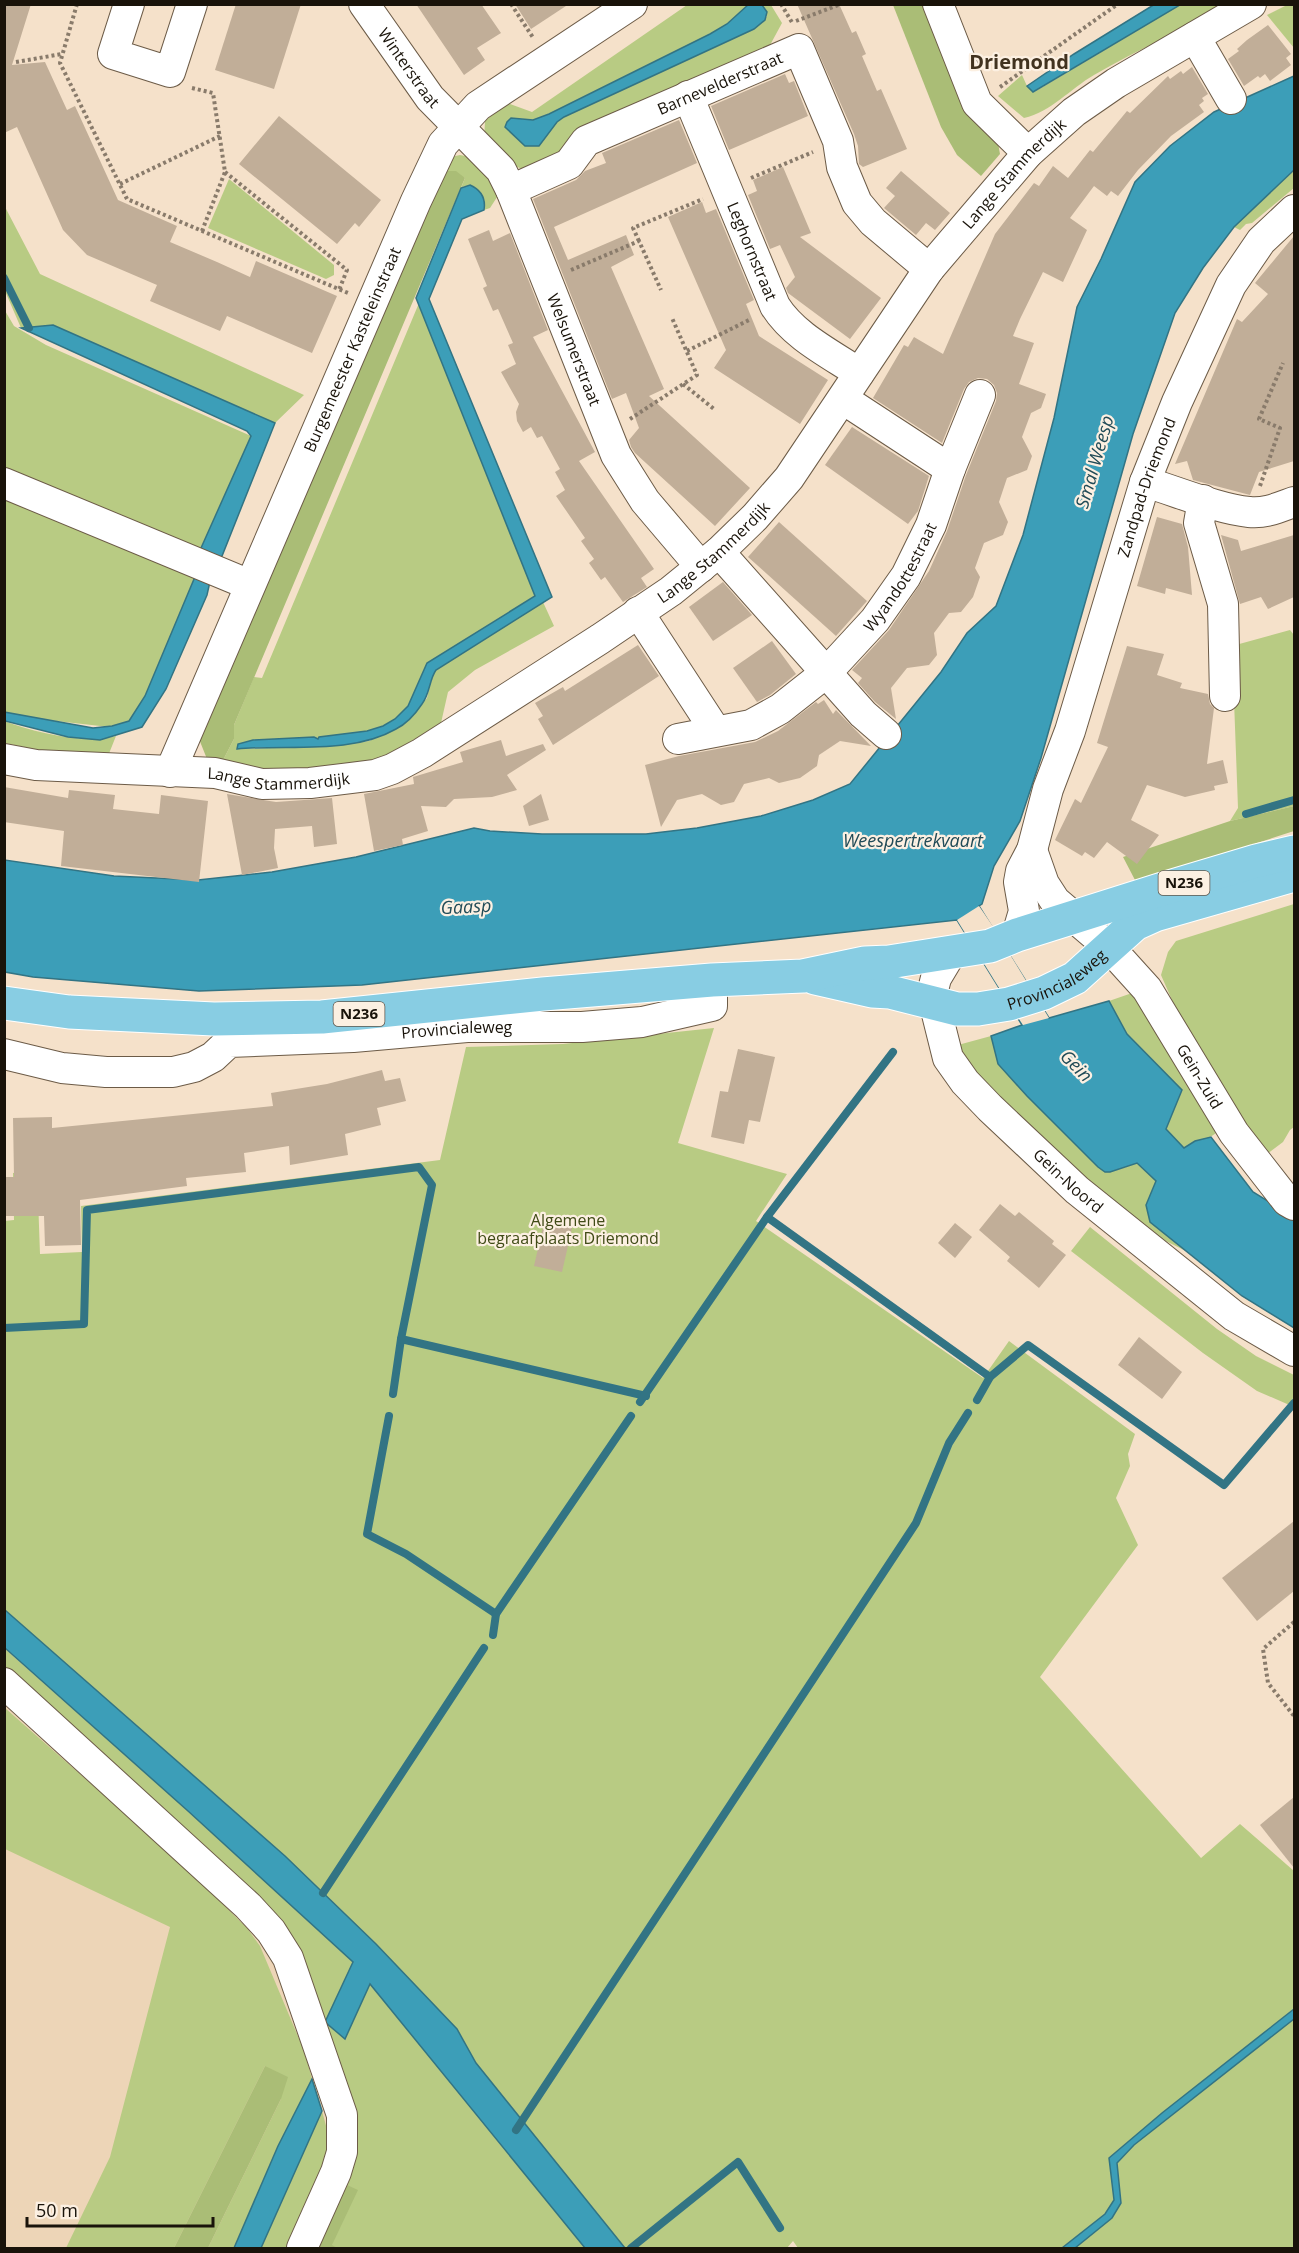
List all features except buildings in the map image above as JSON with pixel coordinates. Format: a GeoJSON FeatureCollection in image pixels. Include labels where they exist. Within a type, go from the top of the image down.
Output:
{"type":"FeatureCollection","features":[{"type":"Feature","properties":{"kind":"main road","name":"Provincialeweg"},"geometry":{"type":"LineString","coordinates":[[4,1003],[69,1012],[203,1018],[322,1017],[543,994],[712,993],[865,963],[889,962],[986,944],[1256,861],[1294,852]]}},
{"type":"Feature","properties":{"kind":"main road","name":"Provincialeweg"},"geometry":{"type":"LineString","coordinates":[[803,976],[933,1002],[957,1009],[978,1009],[1022,1000],[1075,978],[1135,924],[1155,915],[1294,875]]}},
{"type":"Feature","properties":{"kind":"street"},"geometry":{"type":"LineString","coordinates":[[129,4],[113,54],[170,72],[192,4]]}},
{"type":"Feature","properties":{"kind":"street","name":"Winterstraat"},"geometry":{"type":"LineString","coordinates":[[364,4],[430,98],[459,126]]}},
{"type":"Feature","properties":{"kind":"street","name":"Burgemeester Kasteleinstraat"},"geometry":{"type":"LineString","coordinates":[[170,772],[416,201],[443,144],[478,106],[632,4]]}},
{"type":"Feature","properties":{"kind":"street"},"geometry":{"type":"LineString","coordinates":[[938,4],[977,103],[1028,153]]}},
{"type":"Feature","properties":{"kind":"street","name":"Lange Stammerdijk"},"geometry":{"type":"LineString","coordinates":[[4,759],[36,765],[216,773],[262,784],[310,783],[360,778],[392,769],[422,753],[600,639],[671,591],[710,560],[789,478],[929,269],[1028,153],[1074,112],[1116,83],[1251,4]]}},
{"type":"Feature","properties":{"kind":"street"},"geometry":{"type":"LineString","coordinates":[[1195,37],[1231,99]]}},
{"type":"Feature","properties":{"kind":"street","name":"Barnevelderstraat"},"geometry":{"type":"LineString","coordinates":[[511,190],[569,164],[586,141],[799,50],[838,141],[842,167],[857,203],[873,222],[929,269]]}},
{"type":"Feature","properties":{"kind":"street","name":"Leghornstraat"},"geometry":{"type":"LineString","coordinates":[[688,96],[775,306],[784,321],[798,333],[859,373]]}},
{"type":"Feature","properties":{"kind":"street","name":"Welsumerstraat"},"geometry":{"type":"LineString","coordinates":[[459,126],[501,170],[511,190],[616,455],[645,501],[710,560]]}},
{"type":"Feature","properties":{"kind":"street","name":"Zandpad-Driemond"},"geometry":{"type":"LineString","coordinates":[[986,944],[1024,911],[1019,882],[1021,871],[1032,850],[1048,789],[1070,731],[1145,482],[1177,402],[1231,285],[1261,241],[1294,210]]}},
{"type":"Feature","properties":{"kind":"street","name":"Wyandottestraat"},"geometry":{"type":"LineString","coordinates":[[678,739],[751,725],[780,709],[827,672],[875,620],[906,576],[931,525],[950,469],[980,395]]}},
{"type":"Feature","properties":{"kind":"street"},"geometry":{"type":"LineString","coordinates":[[843,399],[950,469]]}},
{"type":"Feature","properties":{"kind":"street"},"geometry":{"type":"LineString","coordinates":[[1145,482],[1251,512],[1272,510],[1294,501]]}},
{"type":"Feature","properties":{"kind":"street"},"geometry":{"type":"LineString","coordinates":[[4,483],[250,585]]}},
{"type":"Feature","properties":{"kind":"street"},"geometry":{"type":"LineString","coordinates":[[1203,500],[1199,522],[1223,604],[1225,696]]}},
{"type":"Feature","properties":{"kind":"street"},"geometry":{"type":"LineString","coordinates":[[710,560],[827,672],[863,714],[886,734]]}},
{"type":"Feature","properties":{"kind":"street"},"geometry":{"type":"LineString","coordinates":[[638,612],[716,730]]}},
{"type":"Feature","properties":{"kind":"street"},"geometry":{"type":"LineString","coordinates":[[1032,850],[1044,885],[1055,901],[1109,947]]}},
{"type":"Feature","properties":{"kind":"street","name":"Gein-Noord"},"geometry":{"type":"LineString","coordinates":[[986,944],[933,986],[933,1002],[948,1058],[965,1082],[1077,1190],[1234,1316],[1294,1351]]}},
{"type":"Feature","properties":{"kind":"street","name":"Gein-Zuid"},"geometry":{"type":"LineString","coordinates":[[1109,947],[1147,989],[1234,1133],[1287,1201],[1294,1205]]}},
{"type":"Feature","properties":{"kind":"street","name":"Provincialeweg"},"geometry":{"type":"LineString","coordinates":[[4,1054],[62,1068],[106,1072],[173,1072],[194,1067],[213,1057],[228,1042],[353,1037],[467,1027],[582,1028],[642,1022],[712,993]]}},
{"type":"Feature","properties":{"kind":"street"},"geometry":{"type":"LineString","coordinates":[[4,1683],[248,1906],[271,1931],[288,1958],[342,2115],[342,2152],[336,2172],[302,2248]]}},
{"type":"Feature","properties":{"kind":"path"},"geometry":{"type":"LineString","coordinates":[[77,4],[60,63],[127,200],[373,304]]}},
{"type":"Feature","properties":{"kind":"path"},"geometry":{"type":"LineString","coordinates":[[511,4],[548,60]]}},
{"type":"Feature","properties":{"kind":"path"},"geometry":{"type":"LineString","coordinates":[[793,22],[841,4]]}},
{"type":"Feature","properties":{"kind":"path"},"geometry":{"type":"LineString","coordinates":[[1106,4],[1110,9]]}},
{"type":"Feature","properties":{"kind":"path"},"geometry":{"type":"LineString","coordinates":[[977,103],[1118,4]]}},
{"type":"Feature","properties":{"kind":"path"},"geometry":{"type":"LineString","coordinates":[[16,62],[62,54]]}},
{"type":"Feature","properties":{"kind":"path"},"geometry":{"type":"LineString","coordinates":[[170,72],[179,84],[213,93],[225,172],[202,231]]}},
{"type":"Feature","properties":{"kind":"path"},"geometry":{"type":"LineString","coordinates":[[120,184],[220,136]]}},
{"type":"Feature","properties":{"kind":"path"},"geometry":{"type":"LineString","coordinates":[[225,172],[347,270],[339,290]]}},
{"type":"Feature","properties":{"kind":"path"},"geometry":{"type":"LineString","coordinates":[[546,281],[639,241],[660,290]]}},
{"type":"Feature","properties":{"kind":"path"},"geometry":{"type":"LineString","coordinates":[[687,351],[775,306]]}},
{"type":"Feature","properties":{"kind":"path"},"geometry":{"type":"LineString","coordinates":[[607,434],[697,375],[672,318]]}},
{"type":"Feature","properties":{"kind":"path"},"geometry":{"type":"LineString","coordinates":[[1251,512],[1280,428],[1259,419],[1283,363]]}},
{"type":"Feature","properties":{"kind":"path"},"geometry":{"type":"LineString","coordinates":[[683,384],[714,409]]}},
{"type":"Feature","properties":{"kind":"path"},"geometry":{"type":"LineString","coordinates":[[1294,1622],[1263,1649],[1268,1683],[1294,1716]]}},
{"type":"Feature","properties":{"kind":"shaded area"},"geometry":{"type":"Polygon","coordinates":[[[4,1627],[325,1913],[610,2248],[5,2248],[4,1627]]]}},
{"type":"Feature","properties":{"kind":"green space"},"geometry":{"type":"Polygon","coordinates":[[[1289,4],[1294,5],[1294,48],[1267,15],[1289,4]]]}},
{"type":"Feature","properties":{"kind":"green space"},"geometry":{"type":"Polygon","coordinates":[[[687,5],[749,5],[727,24],[710,34],[549,114],[533,120],[513,118],[505,127],[525,146],[539,146],[557,122],[564,117],[754,29],[767,16],[762,5],[771,5],[782,23],[769,47],[526,170],[502,157],[487,141],[485,121],[507,103],[532,112],[687,5]]]}},
{"type":"Feature","properties":{"kind":"green space"},"geometry":{"type":"Polygon","coordinates":[[[893,5],[925,5],[998,143],[1000,154],[981,176],[957,155],[941,127],[893,5]]]}},
{"type":"Feature","properties":{"kind":"green space"},"geometry":{"type":"Polygon","coordinates":[[[1180,5],[1233,5],[1111,65],[1034,115],[1024,118],[998,96],[1022,75],[1027,86],[1034,92],[1180,5]]]}},
{"type":"Feature","properties":{"kind":"green space"},"geometry":{"type":"Polygon","coordinates":[[[460,155],[470,157],[501,191],[490,208],[484,210],[485,204],[465,186],[461,188],[465,178],[442,171],[451,157],[460,155]]]}},
{"type":"Feature","properties":{"kind":"green space"},"geometry":{"type":"Polygon","coordinates":[[[1294,170],[1294,188],[1252,223],[1246,224],[1240,230],[1234,227],[1294,170]]]}},
{"type":"Feature","properties":{"kind":"green space"},"geometry":{"type":"Polygon","coordinates":[[[442,171],[456,171],[465,178],[234,725],[234,739],[220,766],[207,759],[199,739],[442,171]]]}},
{"type":"Feature","properties":{"kind":"green space"},"geometry":{"type":"Polygon","coordinates":[[[229,179],[334,265],[334,275],[326,279],[208,228],[229,179]]]}},
{"type":"Feature","properties":{"kind":"green space"},"geometry":{"type":"Polygon","coordinates":[[[4,205],[40,274],[304,395],[275,423],[53,325],[21,328],[5,291],[4,205]]]}},
{"type":"Feature","properties":{"kind":"green space"},"geometry":{"type":"Polygon","coordinates":[[[419,303],[535,596],[427,663],[408,706],[395,719],[383,726],[318,739],[314,737],[253,740],[237,749],[324,746],[369,741],[406,722],[427,698],[432,675],[436,670],[543,602],[554,626],[475,670],[448,692],[441,723],[387,756],[354,768],[318,773],[220,766],[234,739],[234,725],[254,677],[262,678],[419,303]]]}},
{"type":"Feature","properties":{"kind":"green space"},"geometry":{"type":"Polygon","coordinates":[[[4,309],[14,326],[46,345],[251,436],[201,548],[197,572],[145,696],[129,721],[127,729],[5,713],[4,309]]]}},
{"type":"Feature","properties":{"kind":"green space"},"geometry":{"type":"Polygon","coordinates":[[[1290,630],[1294,635],[1294,806],[1230,821],[1238,808],[1232,646],[1290,630]]]}},
{"type":"Feature","properties":{"kind":"green space"},"geometry":{"type":"Polygon","coordinates":[[[4,721],[31,730],[74,738],[116,736],[106,761],[72,757],[5,743],[4,721]]]}},
{"type":"Feature","properties":{"kind":"green space"},"geometry":{"type":"Polygon","coordinates":[[[1294,806],[1294,831],[1257,843],[1207,866],[1135,880],[1123,857],[1230,821],[1294,806]]]}},
{"type":"Feature","properties":{"kind":"green space"},"geometry":{"type":"Polygon","coordinates":[[[1294,904],[1294,1127],[1283,1142],[1254,1164],[1231,1135],[1161,975],[1168,952],[1176,941],[1294,904]]]}},
{"type":"Feature","properties":{"kind":"green space"},"geometry":{"type":"Polygon","coordinates":[[[1135,992],[1216,1133],[1184,1148],[1166,1129],[1182,1090],[1127,1034],[1109,1001],[1135,992]]]}},
{"type":"Feature","properties":{"kind":"green space","name":"Algemene begraafplaats Driemond"},"geometry":{"type":"Polygon","coordinates":[[[714,1028],[678,1143],[787,1174],[756,1221],[983,1378],[1009,1341],[1135,1434],[1128,1454],[1130,1466],[1116,1498],[1138,1545],[1040,1677],[1201,1858],[1240,1824],[1294,1871],[1294,2009],[1162,2113],[1109,2158],[1115,2200],[1105,2214],[1062,2248],[798,2248],[793,2241],[787,2248],[625,2248],[476,2063],[457,2029],[376,1944],[285,1856],[5,1610],[4,1221],[14,1220],[13,1173],[37,1170],[40,1254],[82,1252],[81,1206],[440,1160],[466,1047],[563,1044],[714,1028]]]}},
{"type":"Feature","properties":{"kind":"green space"},"geometry":{"type":"Polygon","coordinates":[[[991,1036],[998,1064],[1027,1096],[1110,1172],[1137,1163],[1156,1181],[1146,1205],[1150,1222],[1186,1251],[1117,1217],[967,1069],[958,1045],[991,1036]]]}},
{"type":"Feature","properties":{"kind":"green space"},"geometry":{"type":"Polygon","coordinates":[[[1090,1227],[1217,1329],[1256,1356],[1294,1375],[1294,1407],[1257,1391],[1203,1353],[1071,1251],[1090,1227]]]}},
{"type":"Feature","properties":{"kind":"green space"},"geometry":{"type":"Polygon","coordinates":[[[4,1648],[188,1811],[354,1963],[325,2022],[345,2038],[370,1984],[585,2248],[337,2248],[332,2246],[336,2180],[343,2163],[296,1979],[5,1671],[4,1648]]]}},
{"type":"Feature","properties":{"kind":"green space"},"geometry":{"type":"Polygon","coordinates":[[[5,1708],[181,1863],[247,1928],[260,1946],[305,2053],[312,2079],[278,2146],[234,2248],[208,2248],[281,2099],[265,2066],[174,2248],[66,2248],[110,2157],[170,1927],[5,1849],[5,1708]]]}},
{"type":"Feature","properties":{"kind":"green space"},"geometry":{"type":"Polygon","coordinates":[[[1294,2019],[1294,2248],[1075,2248],[1112,2218],[1121,2203],[1117,2163],[1134,2145],[1294,2019]]]}},
{"type":"Feature","properties":{"kind":"green space"},"geometry":{"type":"Polygon","coordinates":[[[265,2066],[288,2077],[281,2099],[208,2248],[174,2248],[265,2066]]]}},
{"type":"Feature","properties":{"kind":"green space"},"geometry":{"type":"Polygon","coordinates":[[[322,2111],[328,2133],[326,2164],[290,2248],[261,2248],[322,2111]]]}},
{"type":"Feature","properties":{"kind":"green space"},"geometry":{"type":"Polygon","coordinates":[[[336,2180],[358,2190],[332,2245],[337,2248],[308,2248],[336,2180]]]}},
{"type":"Feature","properties":{"kind":"water"},"geometry":{"type":"Polygon","coordinates":[[[749,4],[762,5],[767,12],[765,20],[754,29],[564,117],[557,122],[539,146],[525,146],[505,127],[511,118],[533,120],[549,114],[710,34],[727,24],[749,4]]]}},
{"type":"Feature","properties":{"kind":"water"},"geometry":{"type":"Polygon","coordinates":[[[1155,4],[1180,5],[1033,92],[1027,86],[1074,54],[1155,4]]]}},
{"type":"Feature","properties":{"kind":"water","name":"Weespertrekvaart"},"geometry":{"type":"Polygon","coordinates":[[[1294,76],[1294,170],[1234,227],[1203,268],[1175,313],[1133,434],[1041,758],[1020,821],[994,866],[982,904],[979,906],[1049,1018],[1109,1001],[1127,1034],[1182,1090],[1166,1129],[1184,1148],[1195,1141],[1211,1137],[1253,1192],[1294,1217],[1294,1328],[1242,1296],[1150,1222],[1146,1205],[1156,1181],[1137,1163],[1105,1172],[1027,1096],[998,1064],[991,1036],[1022,1025],[957,920],[362,985],[199,991],[33,977],[5,972],[5,860],[114,876],[198,880],[272,872],[356,857],[474,828],[542,834],[646,834],[697,828],[761,816],[813,800],[850,784],[941,672],[967,633],[996,606],[1023,535],[1054,418],[1077,307],[1135,182],[1170,146],[1214,112],[1294,76]]]}},
{"type":"Feature","properties":{"kind":"water"},"geometry":{"type":"Polygon","coordinates":[[[470,185],[482,195],[484,210],[462,219],[429,299],[552,597],[436,670],[422,704],[396,729],[378,737],[339,745],[237,749],[238,744],[253,740],[314,737],[318,739],[383,726],[395,719],[408,706],[427,663],[535,596],[416,298],[461,188],[470,185]]]}},
{"type":"Feature","properties":{"kind":"water"},"geometry":{"type":"Polygon","coordinates":[[[53,325],[275,423],[222,556],[217,561],[204,557],[201,548],[251,436],[247,431],[21,328],[53,325]]]}},
{"type":"Feature","properties":{"kind":"water"},"geometry":{"type":"Polygon","coordinates":[[[197,572],[211,577],[207,595],[166,689],[142,727],[100,740],[68,737],[5,721],[4,712],[93,728],[129,721],[145,696],[197,572]]]}},
{"type":"Feature","properties":{"kind":"water"},"geometry":{"type":"Polygon","coordinates":[[[5,1610],[285,1856],[376,1944],[457,2029],[476,2063],[625,2248],[585,2248],[370,1984],[345,2039],[325,2022],[353,1962],[5,1648],[5,1610]]]}},
{"type":"Feature","properties":{"kind":"water"},"geometry":{"type":"Polygon","coordinates":[[[1294,2009],[1294,2019],[1134,2145],[1117,2163],[1121,2203],[1112,2218],[1075,2248],[1062,2248],[1105,2214],[1114,2200],[1109,2158],[1162,2113],[1294,2009]]]}},
{"type":"Feature","properties":{"kind":"water"},"geometry":{"type":"Polygon","coordinates":[[[312,2079],[322,2111],[261,2248],[234,2248],[278,2146],[312,2079]]]}},
{"type":"Feature","properties":{"kind":"pier"},"geometry":{"type":"Polygon","coordinates":[[[979,906],[1049,1018],[1023,1025],[1009,1004],[957,920],[979,906]]]}},
{"type":"Feature","properties":{"kind":"waterway"},"geometry":{"type":"LineString","coordinates":[[4,278],[29,328]]}},
{"type":"Feature","properties":{"kind":"waterway"},"geometry":{"type":"LineString","coordinates":[[1246,814],[1294,800]]}},
{"type":"Feature","properties":{"kind":"waterway"},"geometry":{"type":"LineString","coordinates":[[640,1402],[767,1217],[893,1052]]}},
{"type":"Feature","properties":{"kind":"waterway"},"geometry":{"type":"LineString","coordinates":[[4,1328],[84,1324],[87,1210],[419,1167],[432,1185],[401,1339],[393,1394]]}},
{"type":"Feature","properties":{"kind":"waterway"},"geometry":{"type":"LineString","coordinates":[[767,1217],[990,1377]]}},
{"type":"Feature","properties":{"kind":"waterway"},"geometry":{"type":"LineString","coordinates":[[401,1339],[646,1396]]}},
{"type":"Feature","properties":{"kind":"waterway"},"geometry":{"type":"LineString","coordinates":[[977,1400],[990,1377],[1028,1345],[1224,1485],[1294,1403]]}},
{"type":"Feature","properties":{"kind":"waterway"},"geometry":{"type":"LineString","coordinates":[[516,2130],[916,1523],[949,1443],[968,1413]]}},
{"type":"Feature","properties":{"kind":"waterway"},"geometry":{"type":"LineString","coordinates":[[389,1416],[367,1534],[406,1554],[496,1614]]}},
{"type":"Feature","properties":{"kind":"waterway"},"geometry":{"type":"LineString","coordinates":[[493,1635],[496,1614],[631,1416]]}},
{"type":"Feature","properties":{"kind":"waterway"},"geometry":{"type":"LineString","coordinates":[[323,1893],[484,1648]]}},
{"type":"Feature","properties":{"kind":"waterway"},"geometry":{"type":"LineString","coordinates":[[631,2248],[738,2162],[780,2228]]}},
{"type":"Feature","properties":{"kind":"district","name":"Driemond"},"geometry":{"type":"Point","coordinates":[1019,62]}},
{"type":"Feature","properties":{"kind":"water label","name":"Smal Weesp"},"geometry":{"type":"Point","coordinates":[1095,462]}},
{"type":"Feature","properties":{"kind":"water label","name":"Gaasp"},"geometry":{"type":"Point","coordinates":[466,907]}},
{"type":"Feature","properties":{"kind":"water label","name":"Gein"},"geometry":{"type":"Point","coordinates":[1076,1066]}}]}
